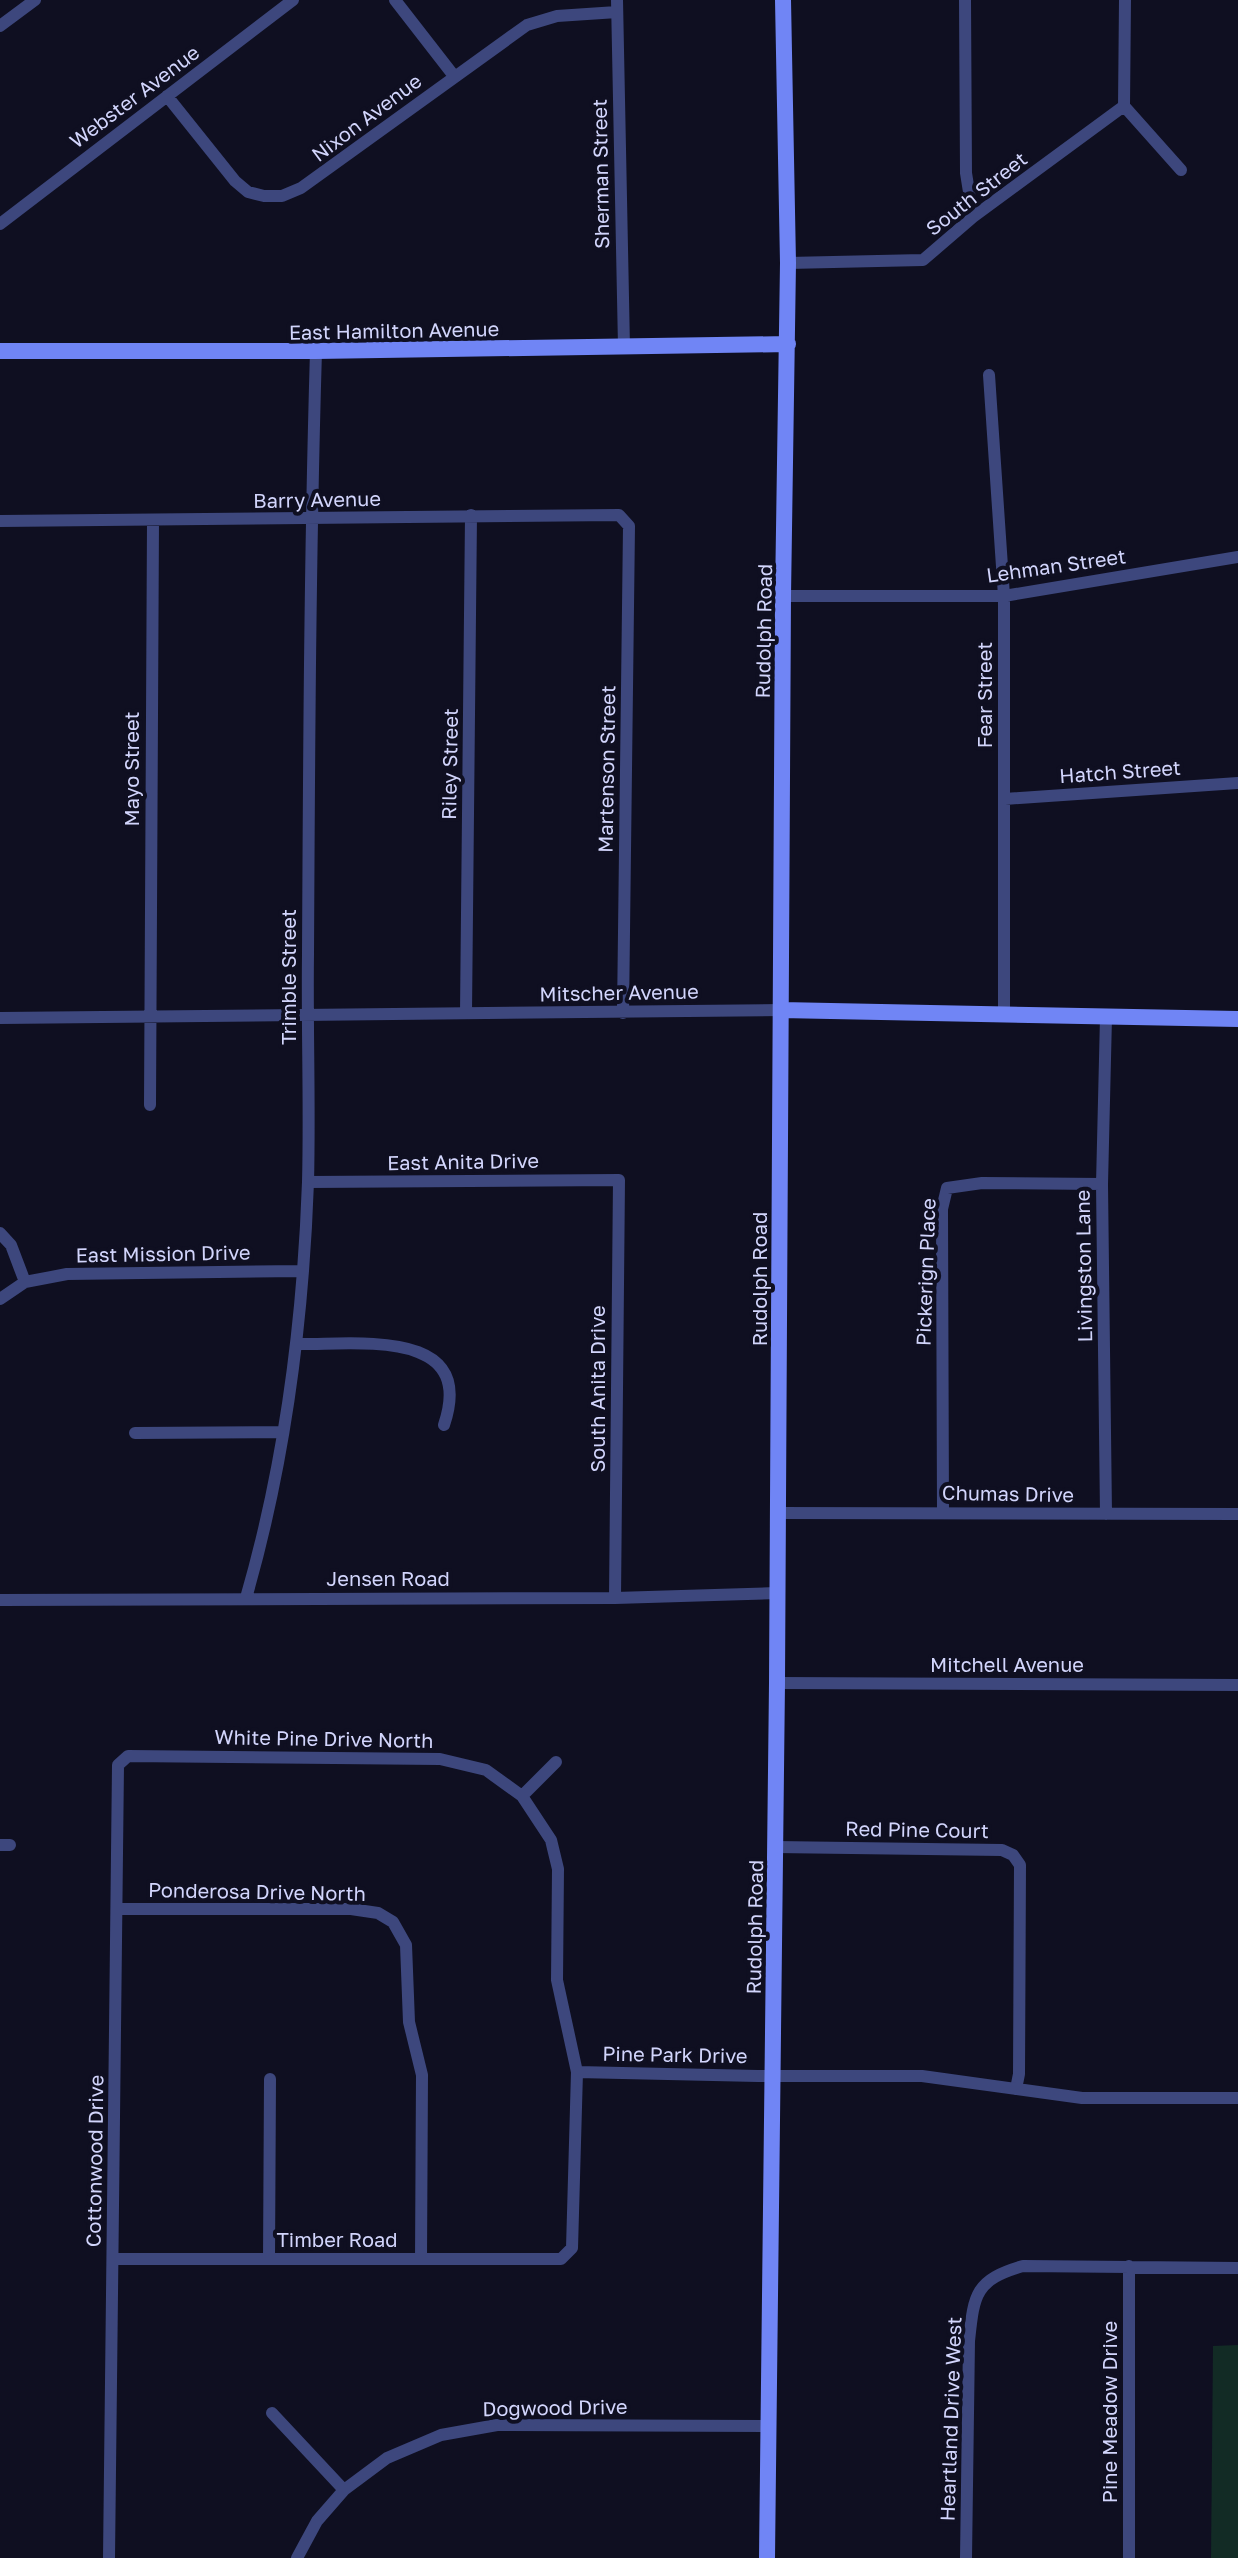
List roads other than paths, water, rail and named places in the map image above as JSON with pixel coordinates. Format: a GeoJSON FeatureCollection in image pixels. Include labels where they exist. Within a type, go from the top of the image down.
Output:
{"type":"FeatureCollection","features":[{"type":"Feature","properties":{"kind":"street"},"geometry":{"type":"LineString","coordinates":[[0,26],[35,0]]}},
{"type":"Feature","properties":{"kind":"street","name":"Webster Avenue"},"geometry":{"type":"LineString","coordinates":[[0,224],[293,0]]}},
{"type":"Feature","properties":{"kind":"street"},"geometry":{"type":"LineString","coordinates":[[395,0],[454,76]]}},
{"type":"Feature","properties":{"kind":"street","name":"Rudolph Road"},"geometry":{"type":"LineString","coordinates":[[767,2558],[777,1683],[783,596],[788,344],[783,0]]}},
{"type":"Feature","properties":{"kind":"street"},"geometry":{"type":"LineString","coordinates":[[965,0],[966,173],[973,217]]}},
{"type":"Feature","properties":{"kind":"street"},"geometry":{"type":"LineString","coordinates":[[1125,0],[1124,106],[1181,170]]}},
{"type":"Feature","properties":{"kind":"street","name":"Nixon Avenue"},"geometry":{"type":"LineString","coordinates":[[167,96],[235,181],[248,192],[282,196],[316,179],[527,25],[557,16],[617,6]]}},
{"type":"Feature","properties":{"kind":"street","name":"Sherman Street"},"geometry":{"type":"LineString","coordinates":[[617,6],[624,347]]}},
{"type":"Feature","properties":{"kind":"street","name":"South Street"},"geometry":{"type":"LineString","coordinates":[[788,263],[923,260],[973,217],[1124,106]]}},
{"type":"Feature","properties":{"kind":"street","name":"East Hamilton Avenue"},"geometry":{"type":"LineString","coordinates":[[0,351],[316,351],[788,344]]}},
{"type":"Feature","properties":{"kind":"street","name":"Trimble Street"},"geometry":{"type":"LineString","coordinates":[[246,1598],[283,1432],[297,1344],[308,1182],[311,519],[316,351]]}},
{"type":"Feature","properties":{"kind":"street","name":"Fear Street"},"geometry":{"type":"LineString","coordinates":[[989,375],[1004,596],[1004,1016]]}},
{"type":"Feature","properties":{"kind":"street","name":"Riley Street"},"geometry":{"type":"LineString","coordinates":[[466,1013],[471,515]]}},
{"type":"Feature","properties":{"kind":"street","name":"Barry Avenue"},"geometry":{"type":"LineString","coordinates":[[0,521],[619,515],[629,526]]}},
{"type":"Feature","properties":{"kind":"street","name":"Mayo Street"},"geometry":{"type":"LineString","coordinates":[[150,1105],[153,521]]}},
{"type":"Feature","properties":{"kind":"street","name":"Martenson Street"},"geometry":{"type":"LineString","coordinates":[[623,1013],[629,526]]}},
{"type":"Feature","properties":{"kind":"street","name":"Lehman Street"},"geometry":{"type":"LineString","coordinates":[[783,596],[1004,596],[1238,557]]}},
{"type":"Feature","properties":{"kind":"street","name":"Hatch Street"},"geometry":{"type":"LineString","coordinates":[[1005,799],[1238,783]]}},
{"type":"Feature","properties":{"kind":"street","name":"Mitscher Avenue"},"geometry":{"type":"LineString","coordinates":[[0,1018],[781,1010],[1238,1019]]}},
{"type":"Feature","properties":{"kind":"street","name":"Livingston Lane"},"geometry":{"type":"LineString","coordinates":[[1106,1017],[1102,1184],[1106,1514]]}},
{"type":"Feature","properties":{"kind":"street","name":"East Anita Drive"},"geometry":{"type":"LineString","coordinates":[[308,1182],[619,1180]]}},
{"type":"Feature","properties":{"kind":"street","name":"South Anita Drive"},"geometry":{"type":"LineString","coordinates":[[615,1598],[619,1180]]}},
{"type":"Feature","properties":{"kind":"street","name":"Pickerign Place"},"geometry":{"type":"LineString","coordinates":[[943,1512],[942,1209],[947,1188],[982,1183],[1102,1184]]}},
{"type":"Feature","properties":{"kind":"street"},"geometry":{"type":"LineString","coordinates":[[0,1233],[11,1245],[25,1282],[0,1299]]}},
{"type":"Feature","properties":{"kind":"street","name":"East Mission Drive"},"geometry":{"type":"LineString","coordinates":[[25,1282],[67,1274],[302,1271]]}},
{"type":"Feature","properties":{"kind":"street"},"geometry":{"type":"LineString","coordinates":[[297,1344],[401,1346],[423,1351],[445,1371],[451,1389],[450,1407],[444,1425]]}},
{"type":"Feature","properties":{"kind":"street"},"geometry":{"type":"LineString","coordinates":[[135,1433],[283,1432]]}},
{"type":"Feature","properties":{"kind":"street","name":"Chumas Drive"},"geometry":{"type":"LineString","coordinates":[[777,1513],[1238,1514]]}},
{"type":"Feature","properties":{"kind":"street","name":"Jensen Road"},"geometry":{"type":"LineString","coordinates":[[0,1600],[615,1598],[777,1593]]}},
{"type":"Feature","properties":{"kind":"street","name":"Mitchell Avenue"},"geometry":{"type":"LineString","coordinates":[[777,1683],[1238,1685]]}},
{"type":"Feature","properties":{"kind":"street","name":"White Pine Drive North"},"geometry":{"type":"LineString","coordinates":[[118,1765],[128,1756],[440,1759],[486,1770],[522,1796]]}},
{"type":"Feature","properties":{"kind":"street"},"geometry":{"type":"LineString","coordinates":[[556,1762],[522,1796],[551,1840],[558,1869],[557,1980],[577,2072]]}},
{"type":"Feature","properties":{"kind":"street","name":"Cottonwood Drive"},"geometry":{"type":"LineString","coordinates":[[109,2558],[118,1765]]}},
{"type":"Feature","properties":{"kind":"street","name":"Red Pine Court"},"geometry":{"type":"LineString","coordinates":[[775,1847],[1002,1850],[1013,1855],[1020,1865],[1019,2074],[1016,2089]]}},
{"type":"Feature","properties":{"kind":"street","name":"Ponderosa Drive North"},"geometry":{"type":"LineString","coordinates":[[117,1909],[351,1909],[378,1913],[393,1922],[406,1945],[409,2022],[422,2075],[421,2259]]}},
{"type":"Feature","properties":{"kind":"street","name":"Pine Park Drive"},"geometry":{"type":"LineString","coordinates":[[577,2072],[922,2076],[1082,2098],[1238,2098]]}},
{"type":"Feature","properties":{"kind":"street","name":"Timber Road"},"geometry":{"type":"LineString","coordinates":[[113,2259],[561,2259],[572,2248],[577,2072]]}},
{"type":"Feature","properties":{"kind":"street"},"geometry":{"type":"LineString","coordinates":[[269,2259],[270,2079]]}},
{"type":"Feature","properties":{"kind":"street","name":"Heartland Drive West"},"geometry":{"type":"LineString","coordinates":[[966,2558],[969,2341],[972,2311],[983,2284],[999,2273],[1023,2266],[1129,2266]]}},
{"type":"Feature","properties":{"kind":"street"},"geometry":{"type":"LineString","coordinates":[[1129,2266],[1238,2268]]}},
{"type":"Feature","properties":{"kind":"street","name":"Pine Meadow Drive"},"geometry":{"type":"LineString","coordinates":[[1129,2266],[1129,2558]]}},
{"type":"Feature","properties":{"kind":"street"},"geometry":{"type":"LineString","coordinates":[[272,2413],[344,2490]]}},
{"type":"Feature","properties":{"kind":"street","name":"Dogwood Drive"},"geometry":{"type":"LineString","coordinates":[[297,2558],[317,2521],[344,2490],[387,2458],[441,2435],[497,2425],[769,2426]]}}]}
